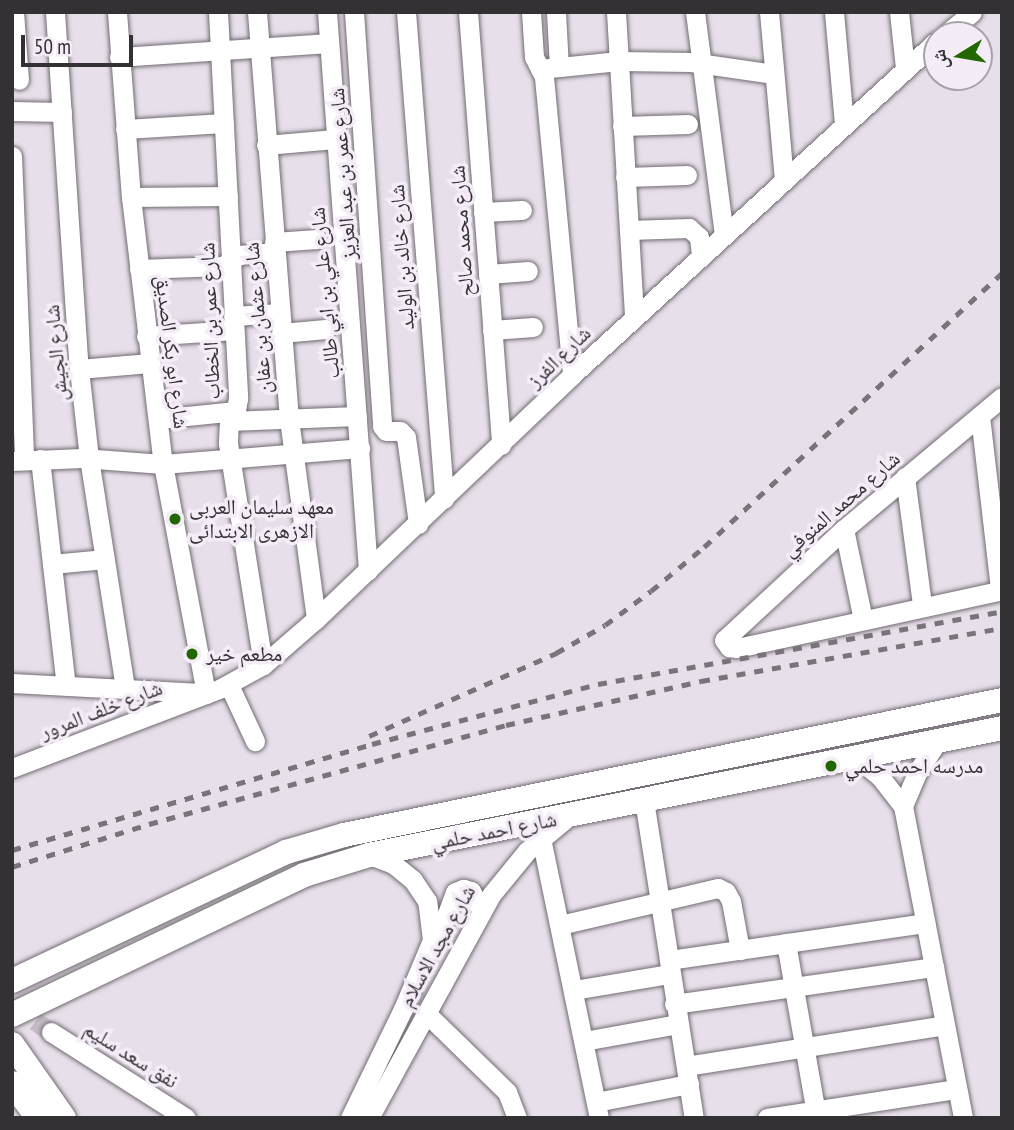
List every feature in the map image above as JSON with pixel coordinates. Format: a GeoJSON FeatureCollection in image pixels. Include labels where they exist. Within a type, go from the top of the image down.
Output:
{"type":"FeatureCollection","features":[{"type":"Feature","properties":{"kind":"main road","name":"شارع احمد حلمي"},"geometry":{"type":"LineString","coordinates":[[12,981],[286,852],[344,835],[1002,701]]}},
{"type":"Feature","properties":{"kind":"main road","name":"شارع احمد حلمي"},"geometry":{"type":"LineString","coordinates":[[12,1015],[304,875],[369,855],[569,816],[853,755],[1002,728]]}},
{"type":"Feature","properties":{"kind":"main road"},"geometry":{"type":"LineString","coordinates":[[12,1044],[64,1118]]}},
{"type":"Feature","properties":{"kind":"main road"},"geometry":{"type":"LineString","coordinates":[[12,1083],[38,1118]]}},
{"type":"Feature","properties":{"kind":"street"},"geometry":{"type":"LineString","coordinates":[[14,12],[19,80]]}},
{"type":"Feature","properties":{"kind":"street","name":"شارع الجيش"},"geometry":{"type":"LineString","coordinates":[[55,12],[79,369],[89,458],[125,688]]}},
{"type":"Feature","properties":{"kind":"street","name":"شارع ابو بكر الصديق"},"geometry":{"type":"LineString","coordinates":[[117,12],[131,197],[146,336],[163,464],[205,694]]}},
{"type":"Feature","properties":{"kind":"street","name":"شارع عمر بن الخطاب"},"geometry":{"type":"LineString","coordinates":[[218,12],[234,323],[231,458],[263,666]]}},
{"type":"Feature","properties":{"kind":"street","name":"شارع عثمان بن عفان"},"geometry":{"type":"LineString","coordinates":[[257,12],[289,419],[316,619]]}},
{"type":"Feature","properties":{"kind":"street","name":"شارع علي بن ابي طالب"},"geometry":{"type":"LineString","coordinates":[[327,12],[368,570]]}},
{"type":"Feature","properties":{"kind":"street","name":"شارع عمر بن عبد العزيز"},"geometry":{"type":"LineString","coordinates":[[354,12],[383,426],[386,431],[400,431],[406,437],[418,524]]}},
{"type":"Feature","properties":{"kind":"street","name":"شارع خالد بن الوليد"},"geometry":{"type":"LineString","coordinates":[[407,12],[444,499]]}},
{"type":"Feature","properties":{"kind":"street","name":"شارع محمد صالح"},"geometry":{"type":"LineString","coordinates":[[468,12],[501,445]]}},
{"type":"Feature","properties":{"kind":"street"},"geometry":{"type":"LineString","coordinates":[[531,12],[534,57],[550,68],[619,61],[700,63],[774,74]]}},
{"type":"Feature","properties":{"kind":"street"},"geometry":{"type":"LineString","coordinates":[[556,12],[550,68],[544,77],[572,375]]}},
{"type":"Feature","properties":{"kind":"street"},"geometry":{"type":"LineString","coordinates":[[616,12],[634,317]]}},
{"type":"Feature","properties":{"kind":"street"},"geometry":{"type":"LineString","coordinates":[[695,12],[724,235]]}},
{"type":"Feature","properties":{"kind":"street"},"geometry":{"type":"LineString","coordinates":[[769,12],[784,179]]}},
{"type":"Feature","properties":{"kind":"street"},"geometry":{"type":"LineString","coordinates":[[834,12],[844,124]]}},
{"type":"Feature","properties":{"kind":"street"},"geometry":{"type":"LineString","coordinates":[[900,12],[905,68]]}},
{"type":"Feature","properties":{"kind":"street"},"geometry":{"type":"LineString","coordinates":[[119,57],[328,43]]}},
{"type":"Feature","properties":{"kind":"street","name":"شارع الفرز"},"geometry":{"type":"LineString","coordinates":[[205,694],[229,685],[263,666],[316,619],[634,317],[923,53]]}},
{"type":"Feature","properties":{"kind":"street"},"geometry":{"type":"LineString","coordinates":[[12,111],[62,112]]}},
{"type":"Feature","properties":{"kind":"street"},"geometry":{"type":"LineString","coordinates":[[125,129],[225,123]]}},
{"type":"Feature","properties":{"kind":"street"},"geometry":{"type":"LineString","coordinates":[[622,126],[688,124]]}},
{"type":"Feature","properties":{"kind":"street"},"geometry":{"type":"LineString","coordinates":[[266,145],[335,139]]}},
{"type":"Feature","properties":{"kind":"street"},"geometry":{"type":"LineString","coordinates":[[12,156],[14,253],[25,460],[52,564],[66,686]]}},
{"type":"Feature","properties":{"kind":"street"},"geometry":{"type":"LineString","coordinates":[[625,177],[687,175]]}},
{"type":"Feature","properties":{"kind":"street"},"geometry":{"type":"LineString","coordinates":[[131,197],[228,196]]}},
{"type":"Feature","properties":{"kind":"street"},"geometry":{"type":"LineString","coordinates":[[483,212],[522,210]]}},
{"type":"Feature","properties":{"kind":"street"},"geometry":{"type":"LineString","coordinates":[[629,230],[689,228],[699,237],[701,255]]}},
{"type":"Feature","properties":{"kind":"street"},"geometry":{"type":"LineString","coordinates":[[138,269],[223,266],[239,255],[317,239]]}},
{"type":"Feature","properties":{"kind":"street"},"geometry":{"type":"LineString","coordinates":[[488,274],[528,271]]}},
{"type":"Feature","properties":{"kind":"street"},"geometry":{"type":"LineString","coordinates":[[146,336],[234,323],[281,323],[326,329]]}},
{"type":"Feature","properties":{"kind":"street"},"geometry":{"type":"LineString","coordinates":[[492,330],[533,327]]}},
{"type":"Feature","properties":{"kind":"street"},"geometry":{"type":"LineString","coordinates":[[79,369],[150,363]]}},
{"type":"Feature","properties":{"kind":"street","name":"شارع محمد المنوفي"},"geometry":{"type":"LineString","coordinates":[[863,620],[733,648],[726,643],[725,636],[844,529],[1002,397]]}},
{"type":"Feature","properties":{"kind":"street"},"geometry":{"type":"LineString","coordinates":[[158,418],[233,416],[289,419],[358,416]]}},
{"type":"Feature","properties":{"kind":"street"},"geometry":{"type":"LineString","coordinates":[[844,529],[863,620],[1001,590],[980,416]]}},
{"type":"Feature","properties":{"kind":"street"},"geometry":{"type":"LineString","coordinates":[[25,460],[89,458],[163,464],[360,448]]}},
{"type":"Feature","properties":{"kind":"street"},"geometry":{"type":"LineString","coordinates":[[905,477],[922,606]]}},
{"type":"Feature","properties":{"kind":"street"},"geometry":{"type":"LineString","coordinates":[[52,564],[105,559]]}},
{"type":"Feature","properties":{"kind":"street"},"geometry":{"type":"LineString","coordinates":[[12,683],[205,694]]}},
{"type":"Feature","properties":{"kind":"street"},"geometry":{"type":"LineString","coordinates":[[229,685],[255,741]]}},
{"type":"Feature","properties":{"kind":"street","name":"شارع خلف المرور"},"geometry":{"type":"LineString","coordinates":[[12,768],[205,694]]}},
{"type":"Feature","properties":{"kind":"street"},"geometry":{"type":"LineString","coordinates":[[903,806],[918,771],[939,739]]}},
{"type":"Feature","properties":{"kind":"street"},"geometry":{"type":"LineString","coordinates":[[853,755],[881,778],[903,806],[963,1118]]}},
{"type":"Feature","properties":{"kind":"street"},"geometry":{"type":"LineString","coordinates":[[644,800],[694,1118]]}},
{"type":"Feature","properties":{"kind":"street","name":"شارع مجد الاسلام"},"geometry":{"type":"LineString","coordinates":[[369,1118],[481,910],[514,864],[569,816]]}},
{"type":"Feature","properties":{"kind":"street"},"geometry":{"type":"LineString","coordinates":[[541,838],[598,1110],[687,1075],[804,1046],[945,1025]]}},
{"type":"Feature","properties":{"kind":"street","name":"شارع مجد الاسلام"},"geometry":{"type":"LineString","coordinates":[[349,1118],[409,997],[432,940],[427,901],[413,880],[393,864],[369,855]]}},
{"type":"Feature","properties":{"kind":"street"},"geometry":{"type":"LineString","coordinates":[[432,940],[441,930],[455,892],[463,888],[471,891],[481,910]]}},
{"type":"Feature","properties":{"kind":"street"},"geometry":{"type":"LineString","coordinates":[[560,925],[718,888],[731,901],[740,950]]}},
{"type":"Feature","properties":{"kind":"street"},"geometry":{"type":"LineString","coordinates":[[574,990],[740,950],[925,923]]}},
{"type":"Feature","properties":{"kind":"street"},"geometry":{"type":"LineString","coordinates":[[786,943],[816,1114]]}},
{"type":"Feature","properties":{"kind":"street"},"geometry":{"type":"LineString","coordinates":[[584,1041],[676,1014],[793,987],[934,967]]}},
{"type":"Feature","properties":{"kind":"street"},"geometry":{"type":"LineString","coordinates":[[426,1013],[507,1091],[517,1118]]}},
{"type":"Feature","properties":{"kind":"street","name":"نفق سعد سليم"},"geometry":{"type":"LineString","coordinates":[[51,1032],[186,1118]]}},
{"type":"Feature","properties":{"kind":"street"},"geometry":{"type":"LineString","coordinates":[[767,1118],[816,1114],[957,1089]]}},
{"type":"Feature","properties":{"kind":"tunnel"},"geometry":{"type":"LineString","coordinates":[[12,1004],[51,1032]]}},
{"type":"Feature","properties":{"kind":"railway"},"geometry":{"type":"LineString","coordinates":[[369,736],[556,653],[605,625],[704,547],[1002,273]]}},
{"type":"Feature","properties":{"kind":"railway"},"geometry":{"type":"LineString","coordinates":[[12,850],[372,744],[598,684],[1002,611]]}},
{"type":"Feature","properties":{"kind":"railway"},"geometry":{"type":"LineString","coordinates":[[12,867],[149,824],[506,725],[701,681],[1002,628]]}},
{"type":"Feature","properties":{"kind":"place","name":"معهد سليمان العربى الازهرى الابتدائى"},"geometry":{"type":"Point","coordinates":[175,519]}},
{"type":"Feature","properties":{"kind":"place","name":"مطعم خير"},"geometry":{"type":"Point","coordinates":[192,654]}},
{"type":"Feature","properties":{"kind":"place","name":"مدرسه احمد حلمي"},"geometry":{"type":"Point","coordinates":[831,766]}}]}
